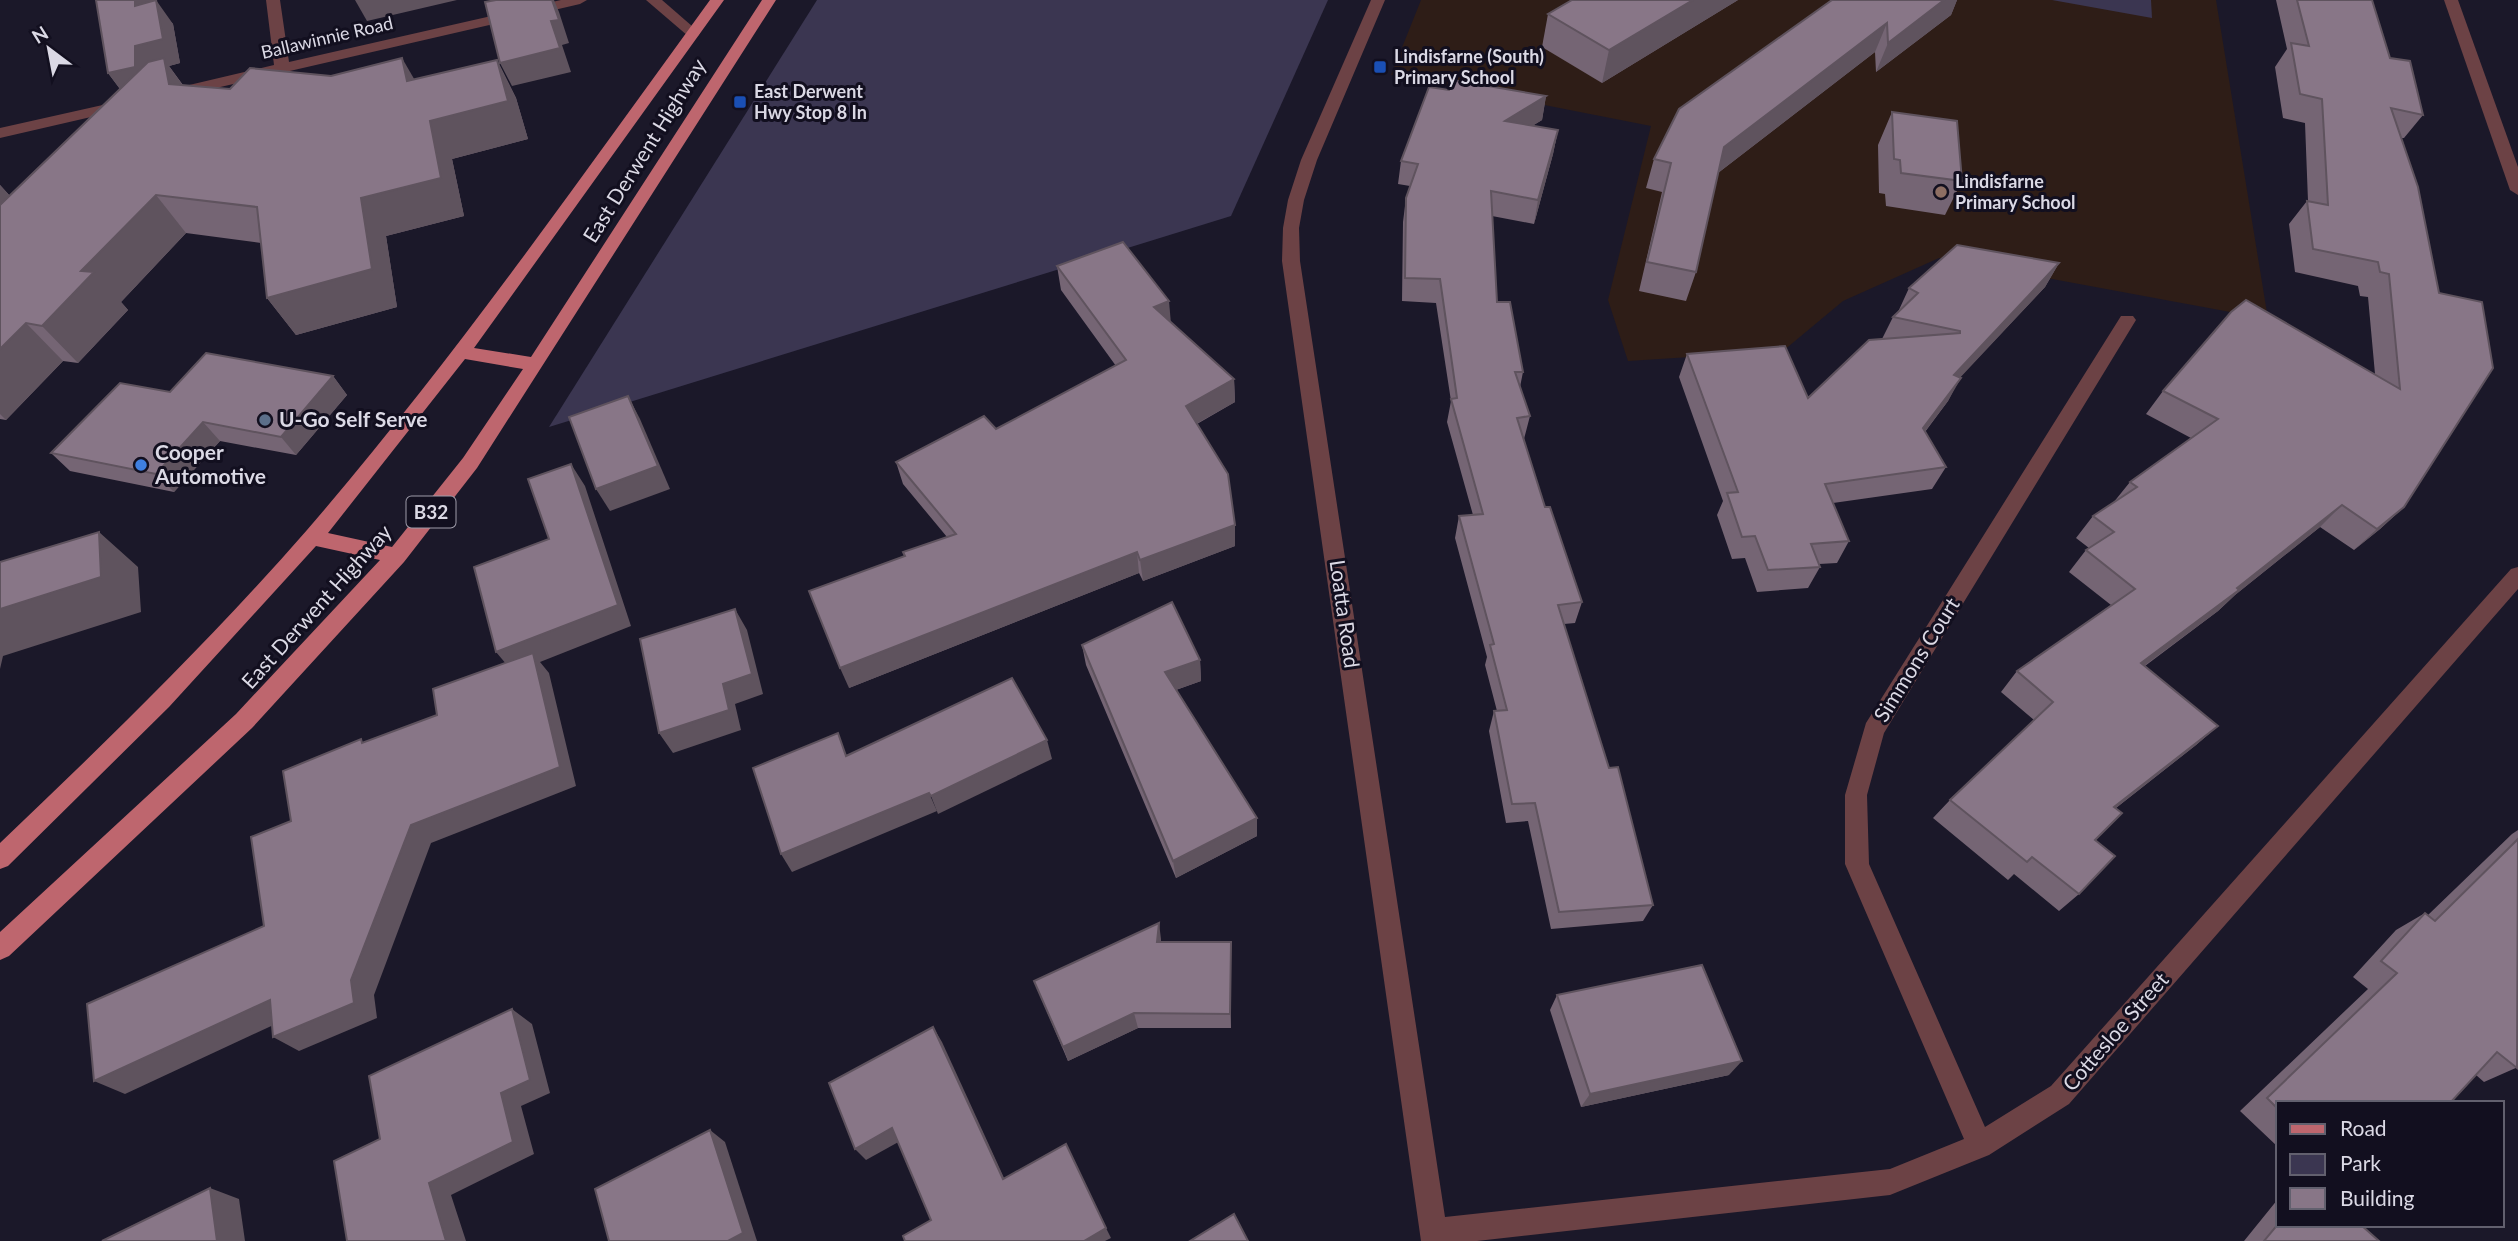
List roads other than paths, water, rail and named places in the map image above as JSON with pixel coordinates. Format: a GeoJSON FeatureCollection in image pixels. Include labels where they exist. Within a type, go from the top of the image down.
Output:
{"type":"FeatureCollection","features":[{"type":"Feature","properties":{"kind":"main road","name":"East Derwent Highway"},"geometry":{"type":"LineString","coordinates":[[0,858],[167,695],[312,537],[460,352],[717,0]]}},
{"type":"Feature","properties":{"kind":"main road","name":"East Derwent Highway"},"geometry":{"type":"LineString","coordinates":[[0,948],[244,721],[397,556],[470,463],[769,0]]}},
{"type":"Feature","properties":{"kind":"main road"},"geometry":{"type":"LineString","coordinates":[[460,352],[536,364]]}},
{"type":"Feature","properties":{"kind":"main road"},"geometry":{"type":"LineString","coordinates":[[312,537],[397,556]]}},
{"type":"Feature","properties":{"kind":"street"},"geometry":{"type":"LineString","coordinates":[[273,0],[282,68]]}},
{"type":"Feature","properties":{"kind":"street","name":"Ballawinnie Road"},"geometry":{"type":"LineString","coordinates":[[0,134],[580,0]]}},
{"type":"Feature","properties":{"kind":"street"},"geometry":{"type":"LineString","coordinates":[[653,0],[693,33]]}},
{"type":"Feature","properties":{"kind":"street","name":"Loatta Road"},"geometry":{"type":"LineString","coordinates":[[1378,0],[1309,160],[1296,200],[1291,228],[1291,261],[1435,1236]]}},
{"type":"Feature","properties":{"kind":"street"},"geometry":{"type":"LineString","coordinates":[[2451,0],[2518,190]]}},
{"type":"Feature","properties":{"kind":"street"},"geometry":{"type":"LineString","coordinates":[[2497,127],[2518,128]]}},
{"type":"Feature","properties":{"kind":"street","name":"Simmons Court"},"geometry":{"type":"LineString","coordinates":[[1980,1146],[1857,864],[1856,795],[1874,730],[2127,320]]}},
{"type":"Feature","properties":{"kind":"street","name":"Cottesloe Street"},"geometry":{"type":"LineString","coordinates":[[1435,1236],[1890,1182],[1980,1146],[2060,1095],[2518,575]]}},
{"type":"Feature","properties":{"kind":"place","name":"Lindisfarne (South) Primary School"},"geometry":{"type":"Point","coordinates":[1380,67]}},
{"type":"Feature","properties":{"kind":"place","name":"East Derwent Hwy Stop 8 In"},"geometry":{"type":"Point","coordinates":[740,102]}},
{"type":"Feature","properties":{"kind":"place","name":"Lindisfarne Primary School"},"geometry":{"type":"Point","coordinates":[1941,192]}},
{"type":"Feature","properties":{"kind":"place","name":"U-Go Self Serve"},"geometry":{"type":"Point","coordinates":[265,420]}},
{"type":"Feature","properties":{"kind":"place","name":"Cooper Automotive"},"geometry":{"type":"Point","coordinates":[141,465]}}]}
